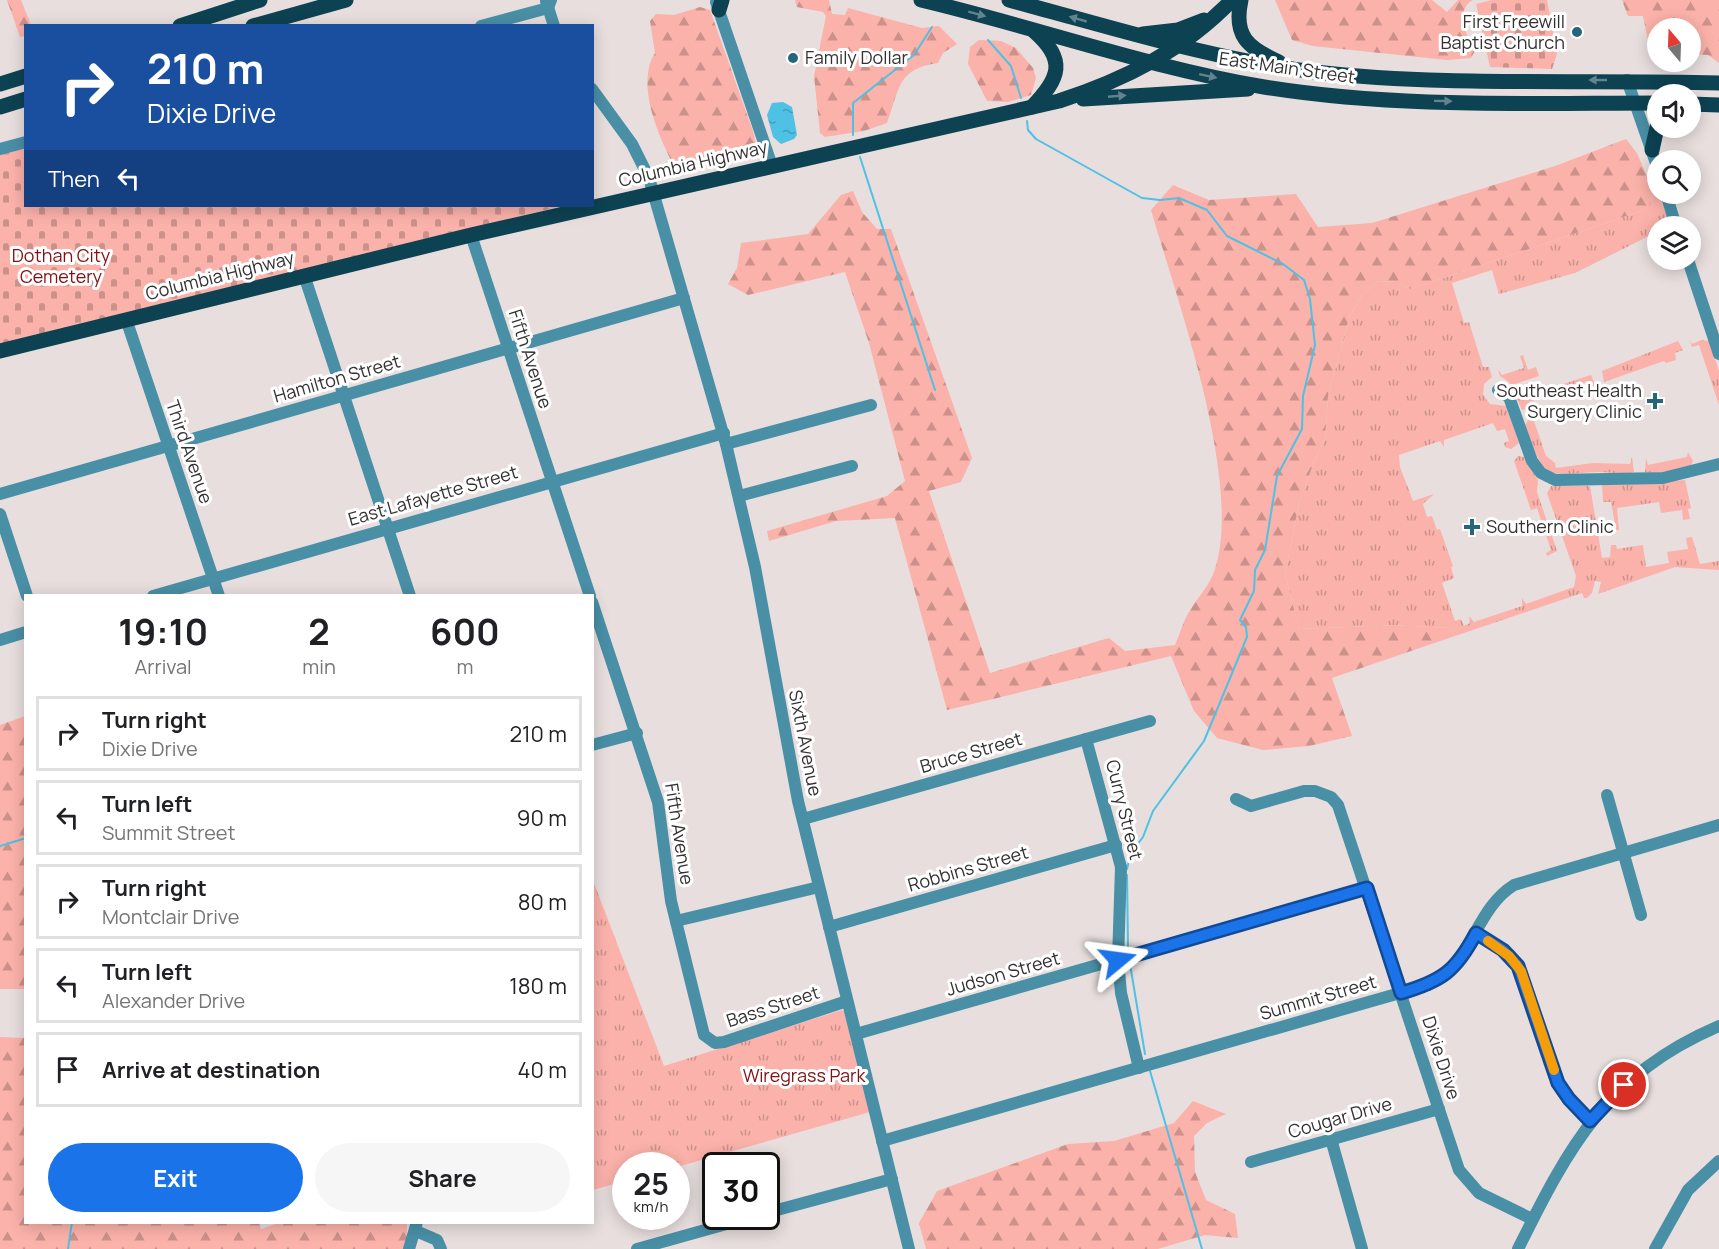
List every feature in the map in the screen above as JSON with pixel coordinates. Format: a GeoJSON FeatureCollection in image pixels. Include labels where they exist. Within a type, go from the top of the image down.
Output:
{"type":"FeatureCollection","features":[{"type":"Feature","properties":{"kind":"main road"},"geometry":{"type":"LineString","coordinates":[[186,24],[260,0]]}},
{"type":"Feature","properties":{"kind":"main road"},"geometry":{"type":"LineString","coordinates":[[260,24],[346,0]]}},
{"type":"Feature","properties":{"kind":"main road","name":"East Main Street"},"geometry":{"type":"LineString","coordinates":[[921,0],[1151,63],[1264,87],[1338,97],[1416,101],[1647,103]]}},
{"type":"Feature","properties":{"kind":"main road","name":"East Main Street"},"geometry":{"type":"LineString","coordinates":[[1010,0],[1179,46],[1295,69],[1418,79],[1719,83]]}},
{"type":"Feature","properties":{"kind":"main road","name":"Columbia Highway"},"geometry":{"type":"LineString","coordinates":[[594,207],[1059,101],[1115,81],[1151,63],[1179,46],[1220,13],[1232,0]]}},
{"type":"Feature","properties":{"kind":"main road"},"geometry":{"type":"LineString","coordinates":[[1241,0],[1239,26],[1249,45],[1295,69]]}},
{"type":"Feature","properties":{"kind":"main road"},"geometry":{"type":"LineString","coordinates":[[1134,35],[1178,30],[1220,13]]}},
{"type":"Feature","properties":{"kind":"main road"},"geometry":{"type":"LineString","coordinates":[[1031,29],[1050,47],[1056,66],[1050,88],[1032,107]]}},
{"type":"Feature","properties":{"kind":"main road"},"geometry":{"type":"LineString","coordinates":[[0,84],[24,77]]}},
{"type":"Feature","properties":{"kind":"main road"},"geometry":{"type":"LineString","coordinates":[[1416,101],[1418,79]]}},
{"type":"Feature","properties":{"kind":"main road"},"geometry":{"type":"LineString","coordinates":[[1059,101],[1264,87]]}},
{"type":"Feature","properties":{"kind":"main road"},"geometry":{"type":"LineString","coordinates":[[0,107],[24,100]]}},
{"type":"Feature","properties":{"kind":"main road"},"geometry":{"type":"LineString","coordinates":[[1701,104],[1719,105]]}},
{"type":"Feature","properties":{"kind":"main road"},"geometry":{"type":"LineString","coordinates":[[1652,150],[1655,138]]}},
{"type":"Feature","properties":{"kind":"main road","name":"Columbia Highway"},"geometry":{"type":"LineString","coordinates":[[0,351],[304,275],[592,207]]}},
{"type":"Feature","properties":{"kind":"street"},"geometry":{"type":"LineString","coordinates":[[487,24],[548,3],[553,24]]}},
{"type":"Feature","properties":{"kind":"street"},"geometry":{"type":"LineString","coordinates":[[719,3],[771,166]]}},
{"type":"Feature","properties":{"kind":"street"},"geometry":{"type":"LineString","coordinates":[[1627,80],[1652,150]]}},
{"type":"Feature","properties":{"kind":"street","name":"Sixth Avenue"},"geometry":{"type":"LineString","coordinates":[[594,91],[644,165],[725,438],[739,496],[802,819],[909,1249]]}},
{"type":"Feature","properties":{"kind":"street"},"geometry":{"type":"LineString","coordinates":[[0,149],[24,143]]}},
{"type":"Feature","properties":{"kind":"street","name":"Fifth Avenue"},"geometry":{"type":"LineString","coordinates":[[471,235],[589,594]]}},
{"type":"Feature","properties":{"kind":"street"},"geometry":{"type":"LineString","coordinates":[[1692,270],[1715,330],[1719,354]]}},
{"type":"Feature","properties":{"kind":"street"},"geometry":{"type":"LineString","coordinates":[[304,275],[342,396],[409,594]]}},
{"type":"Feature","properties":{"kind":"street","name":"Hamilton Street"},"geometry":{"type":"LineString","coordinates":[[0,494],[684,298]]}},
{"type":"Feature","properties":{"kind":"street","name":"Third Avenue"},"geometry":{"type":"LineString","coordinates":[[126,319],[218,594]]}},
{"type":"Feature","properties":{"kind":"street"},"geometry":{"type":"LineString","coordinates":[[1498,390],[1509,397],[1532,461],[1547,478],[1563,482],[1595,478],[1651,479],[1675,476],[1719,464]]}},
{"type":"Feature","properties":{"kind":"street","name":"East Lafayette Street"},"geometry":{"type":"LineString","coordinates":[[160,594],[552,481],[871,405]]}},
{"type":"Feature","properties":{"kind":"street"},"geometry":{"type":"LineString","coordinates":[[1701,468],[1719,455]]}},
{"type":"Feature","properties":{"kind":"street"},"geometry":{"type":"LineString","coordinates":[[739,496],[852,466]]}},
{"type":"Feature","properties":{"kind":"street"},"geometry":{"type":"LineString","coordinates":[[0,514],[26,594]]}},
{"type":"Feature","properties":{"kind":"street","name":"Fifth Avenue"},"geometry":{"type":"LineString","coordinates":[[594,609],[637,733],[662,819],[676,921],[704,1035],[709,1041]]}},
{"type":"Feature","properties":{"kind":"street"},"geometry":{"type":"LineString","coordinates":[[0,640],[24,633]]}},
{"type":"Feature","properties":{"kind":"street","name":"Bruce Street"},"geometry":{"type":"LineString","coordinates":[[802,819],[1150,721]]}},
{"type":"Feature","properties":{"kind":"street"},"geometry":{"type":"LineString","coordinates":[[594,744],[637,733]]}},
{"type":"Feature","properties":{"kind":"street","name":"Curry Street"},"geometry":{"type":"LineString","coordinates":[[1086,739],[1121,867],[1118,960],[1124,1012],[1139,1068]]}},
{"type":"Feature","properties":{"kind":"street","name":"Dixie Drive"},"geometry":{"type":"LineString","coordinates":[[1236,799],[1251,806],[1310,790],[1330,797],[1341,810],[1456,1164],[1466,1180],[1479,1192],[1532,1220]]}},
{"type":"Feature","properties":{"kind":"street"},"geometry":{"type":"LineString","coordinates":[[1607,795],[1641,915]]}},
{"type":"Feature","properties":{"kind":"street","name":"Summit Street"},"geometry":{"type":"LineString","coordinates":[[882,1141],[1428,985],[1444,976],[1462,958],[1492,903],[1514,885],[1719,825]]}},
{"type":"Feature","properties":{"kind":"street","name":"Robbins Street"},"geometry":{"type":"LineString","coordinates":[[829,927],[1116,846]]}},
{"type":"Feature","properties":{"kind":"street"},"geometry":{"type":"LineString","coordinates":[[676,921],[819,887]]}},
{"type":"Feature","properties":{"kind":"street","name":"Judson Street"},"geometry":{"type":"LineString","coordinates":[[856,1034],[1367,888]]}},
{"type":"Feature","properties":{"kind":"street"},"geometry":{"type":"LineString","coordinates":[[1476,933],[1503,950],[1518,966],[1558,1083],[1569,1099],[1590,1121]]}},
{"type":"Feature","properties":{"kind":"street","name":"Bass Street"},"geometry":{"type":"LineString","coordinates":[[709,1041],[724,1042],[847,1001]]}},
{"type":"Feature","properties":{"kind":"street"},"geometry":{"type":"LineString","coordinates":[[1518,1249],[1568,1153],[1590,1121],[1624,1085],[1651,1064],[1689,1040],[1719,1026]]}},
{"type":"Feature","properties":{"kind":"street","name":"Cougar Drive"},"geometry":{"type":"LineString","coordinates":[[1251,1162],[1439,1109]]}},
{"type":"Feature","properties":{"kind":"street"},"geometry":{"type":"LineString","coordinates":[[1331,1139],[1362,1249]]}},
{"type":"Feature","properties":{"kind":"street"},"geometry":{"type":"LineString","coordinates":[[1655,1249],[1688,1190],[1719,1161]]}},
{"type":"Feature","properties":{"kind":"street"},"geometry":{"type":"LineString","coordinates":[[780,1210],[892,1179]]}},
{"type":"Feature","properties":{"kind":"street"},"geometry":{"type":"LineString","coordinates":[[410,1249],[416,1227],[437,1240],[441,1249]]}},
{"type":"Feature","properties":{"kind":"street"},"geometry":{"type":"LineString","coordinates":[[637,1249],[705,1230]]}},
{"type":"Feature","properties":{"kind":"green space"},"geometry":{"type":"Polygon","coordinates":[[[7,0],[21,0],[31,24],[24,24],[24,36],[20,37],[7,0]]]}},
{"type":"Feature","properties":{"kind":"green space"},"geometry":{"type":"Polygon","coordinates":[[[795,0],[829,0],[832,14],[845,15],[848,8],[922,28],[939,26],[957,44],[943,53],[938,63],[925,66],[907,75],[898,90],[887,123],[864,131],[825,137],[820,133],[814,76],[826,16],[823,12],[797,7],[795,0]]]}},
{"type":"Feature","properties":{"kind":"green space"},"geometry":{"type":"Polygon","coordinates":[[[1275,0],[1432,0],[1447,12],[1458,0],[1473,0],[1467,4],[1463,17],[1466,31],[1475,51],[1471,58],[1447,60],[1313,46],[1292,40],[1275,0]]]}},
{"type":"Feature","properties":{"kind":"green space"},"geometry":{"type":"Polygon","coordinates":[[[1492,0],[1547,0],[1557,54],[1552,69],[1490,67],[1476,4],[1492,0]]]}},
{"type":"Feature","properties":{"kind":"green space"},"geometry":{"type":"Polygon","coordinates":[[[1622,0],[1719,0],[1719,63],[1708,55],[1701,55],[1701,18],[1647,18],[1647,35],[1643,16],[1628,16],[1622,0]]]}},
{"type":"Feature","properties":{"kind":"green space"},"geometry":{"type":"Polygon","coordinates":[[[700,7],[710,10],[754,134],[757,155],[681,170],[674,166],[668,154],[651,110],[647,80],[649,66],[655,53],[650,21],[656,14],[674,15],[700,7]]]}},
{"type":"Feature","properties":{"kind":"green space"},"geometry":{"type":"Polygon","coordinates":[[[979,40],[1001,41],[1016,48],[1033,68],[1036,78],[1031,95],[1008,102],[987,101],[968,64],[970,47],[979,40]]]}},
{"type":"Feature","properties":{"kind":"green space","name":"Dothan City Cemetery"},"geometry":{"type":"Polygon","coordinates":[[[24,137],[24,207],[558,207],[0,344],[0,144],[24,137]]]}},
{"type":"Feature","properties":{"kind":"green space"},"geometry":{"type":"Polygon","coordinates":[[[1626,139],[1637,153],[1647,177],[1647,204],[1649,204],[1647,209],[1411,289],[1396,282],[1378,281],[1362,295],[1349,318],[1328,396],[1325,439],[1299,503],[1285,574],[1299,629],[1395,625],[1449,628],[1455,636],[1332,678],[1352,736],[1309,746],[1263,750],[1217,738],[1194,711],[1171,656],[947,710],[895,518],[836,521],[769,541],[767,531],[887,496],[905,481],[869,343],[845,272],[748,295],[728,284],[737,268],[741,243],[808,234],[841,195],[853,191],[862,212],[877,229],[891,229],[972,458],[961,482],[929,491],[990,673],[1109,638],[1125,651],[1175,645],[1187,616],[1213,575],[1221,532],[1220,488],[1214,440],[1190,340],[1151,210],[1173,185],[1209,200],[1296,194],[1318,227],[1372,223],[1555,166],[1626,139]]]}},
{"type":"Feature","properties":{"kind":"green space"},"geometry":{"type":"Polygon","coordinates":[[[1649,204],[1662,204],[1668,216],[1647,216],[1647,237],[1575,273],[1499,294],[1492,270],[1452,283],[1464,323],[1469,322],[1483,367],[1489,367],[1492,377],[1484,384],[1483,395],[1490,404],[1506,406],[1519,443],[1511,449],[1505,447],[1504,443],[1509,441],[1505,429],[1497,431],[1493,423],[1444,440],[1444,447],[1440,441],[1399,455],[1400,467],[1413,501],[1434,494],[1423,504],[1427,517],[1432,516],[1437,530],[1440,529],[1453,566],[1451,567],[1454,578],[1442,583],[1455,621],[1461,619],[1464,626],[1470,623],[1469,616],[1474,622],[1522,606],[1522,598],[1526,604],[1574,587],[1576,576],[1547,493],[1551,486],[1590,486],[1602,558],[1610,557],[1611,545],[1616,545],[1617,549],[1643,545],[1646,567],[1669,563],[1667,552],[1688,549],[1686,538],[1692,537],[1700,564],[1719,561],[1719,570],[1675,567],[1598,594],[1601,582],[1595,581],[1592,593],[1587,598],[1584,598],[1582,593],[1455,636],[1449,628],[1395,625],[1299,629],[1285,574],[1299,503],[1325,439],[1328,396],[1349,318],[1362,295],[1378,281],[1396,282],[1411,289],[1647,209],[1649,204]]]}},
{"type":"Feature","properties":{"kind":"green space"},"geometry":{"type":"Polygon","coordinates":[[[1689,338],[1692,344],[1702,340],[1709,341],[1719,371],[1719,405],[1699,345],[1692,347],[1689,338]]]}},
{"type":"Feature","properties":{"kind":"green space"},"geometry":{"type":"Polygon","coordinates":[[[1678,341],[1683,350],[1675,353],[1676,360],[1666,363],[1664,361],[1604,382],[1602,371],[1678,341]]]}},
{"type":"Feature","properties":{"kind":"green space"},"geometry":{"type":"Polygon","coordinates":[[[1523,355],[1528,370],[1536,367],[1539,376],[1515,384],[1520,398],[1591,375],[1595,385],[1592,387],[1589,381],[1529,402],[1530,409],[1522,410],[1509,382],[1500,376],[1498,369],[1502,375],[1524,368],[1520,356],[1523,355]]]}},
{"type":"Feature","properties":{"kind":"green space"},"geometry":{"type":"Polygon","coordinates":[[[1529,419],[1534,421],[1546,456],[1555,463],[1556,468],[1593,463],[1630,464],[1632,457],[1634,472],[1566,474],[1548,471],[1537,456],[1525,425],[1529,419]]]}},
{"type":"Feature","properties":{"kind":"green space"},"geometry":{"type":"Polygon","coordinates":[[[1688,452],[1693,461],[1691,465],[1662,472],[1645,472],[1646,458],[1648,465],[1687,457],[1688,452]]]}},
{"type":"Feature","properties":{"kind":"green space"},"geometry":{"type":"Polygon","coordinates":[[[1518,456],[1524,457],[1538,480],[1537,492],[1557,551],[1547,556],[1546,553],[1551,550],[1537,508],[1531,510],[1514,461],[1518,456]]]}},
{"type":"Feature","properties":{"kind":"green space"},"geometry":{"type":"Polygon","coordinates":[[[1685,480],[1691,508],[1688,509],[1690,519],[1683,520],[1682,510],[1661,513],[1659,502],[1617,508],[1619,530],[1616,530],[1611,502],[1603,502],[1602,485],[1685,480]]]}},
{"type":"Feature","properties":{"kind":"green space"},"geometry":{"type":"Polygon","coordinates":[[[24,716],[24,989],[0,989],[0,725],[24,716]]]}},
{"type":"Feature","properties":{"kind":"green space","name":"Wiregrass Park"},"geometry":{"type":"Polygon","coordinates":[[[594,883],[664,1066],[842,1010],[845,1012],[870,1112],[730,1152],[702,1152],[702,1160],[690,1163],[690,1152],[612,1152],[612,1185],[594,1190],[594,883]]]}},
{"type":"Feature","properties":{"kind":"green space"},"geometry":{"type":"Polygon","coordinates":[[[0,1037],[24,1038],[24,1224],[260,1224],[261,1229],[275,1224],[407,1224],[404,1249],[0,1249],[0,1037]]]}},
{"type":"Feature","properties":{"kind":"green space"},"geometry":{"type":"Polygon","coordinates":[[[1193,1101],[1226,1114],[1207,1123],[1194,1136],[1195,1172],[1206,1200],[1235,1214],[1238,1238],[1205,1235],[1158,1249],[926,1249],[919,1223],[937,1191],[1068,1144],[1114,1141],[1174,1123],[1193,1101]]]}},
{"type":"Feature","properties":{"kind":"water"},"geometry":{"type":"Polygon","coordinates":[[[783,102],[792,107],[797,135],[794,139],[781,144],[773,137],[767,115],[772,103],[783,102]]]}},
{"type":"Feature","properties":{"kind":"waterway"},"geometry":{"type":"LineString","coordinates":[[853,135],[853,103],[914,55],[932,27]]}},
{"type":"Feature","properties":{"kind":"waterway"},"geometry":{"type":"LineString","coordinates":[[988,40],[1011,66],[1021,98]]}},
{"type":"Feature","properties":{"kind":"waterway"},"geometry":{"type":"LineString","coordinates":[[1027,121],[1028,130],[1036,139],[1142,198],[1160,200],[1179,198],[1207,210],[1227,236],[1283,264],[1304,280],[1310,299],[1315,345],[1303,396],[1302,429],[1277,476],[1265,550],[1255,570],[1254,591],[1240,620],[1246,627],[1247,637],[1204,741],[1153,811],[1143,837],[1131,853],[1127,869]]}},
{"type":"Feature","properties":{"kind":"waterway"},"geometry":{"type":"LineString","coordinates":[[860,157],[935,390]]}},
{"type":"Feature","properties":{"kind":"waterway"},"geometry":{"type":"LineString","coordinates":[[0,846],[24,839]]}},
{"type":"Feature","properties":{"kind":"waterway"},"geometry":{"type":"LineString","coordinates":[[1127,875],[1128,947]]}},
{"type":"Feature","properties":{"kind":"waterway"},"geometry":{"type":"LineString","coordinates":[[1130,964],[1145,1054]]}},
{"type":"Feature","properties":{"kind":"waterway"},"geometry":{"type":"LineString","coordinates":[[1150,1071],[1202,1249]]}},
{"type":"Feature","properties":{"kind":"waterway"},"geometry":{"type":"LineString","coordinates":[[68,1249],[72,1224]]}},
{"type":"Feature","properties":{"kind":"slow traffic"},"geometry":{"type":"LineString","coordinates":[[1488,941],[1503,950],[1524,976],[1554,1070]]}},
{"type":"Feature","properties":{"kind":"place","name":"First Freewill Baptist Church"},"geometry":{"type":"Point","coordinates":[1577,32]}},
{"type":"Feature","properties":{"kind":"place","name":"Family Dollar"},"geometry":{"type":"Point","coordinates":[793,58]}},
{"type":"Feature","properties":{"kind":"place","name":"Southeast Health Surgery Clinic"},"geometry":{"type":"Point","coordinates":[1655,401]}},
{"type":"Feature","properties":{"kind":"place","name":"Southern Clinic"},"geometry":{"type":"Point","coordinates":[1472,527]}},
{"type":"Feature","properties":{"kind":"route"},"geometry":{"type":"LineString","coordinates":[[1118,960],[1367,888],[1401,993],[1428,985],[1444,976],[1457,965],[1476,933],[1503,950],[1524,976],[1558,1083],[1573,1104],[1590,1121],[1624,1085]]}}]}
